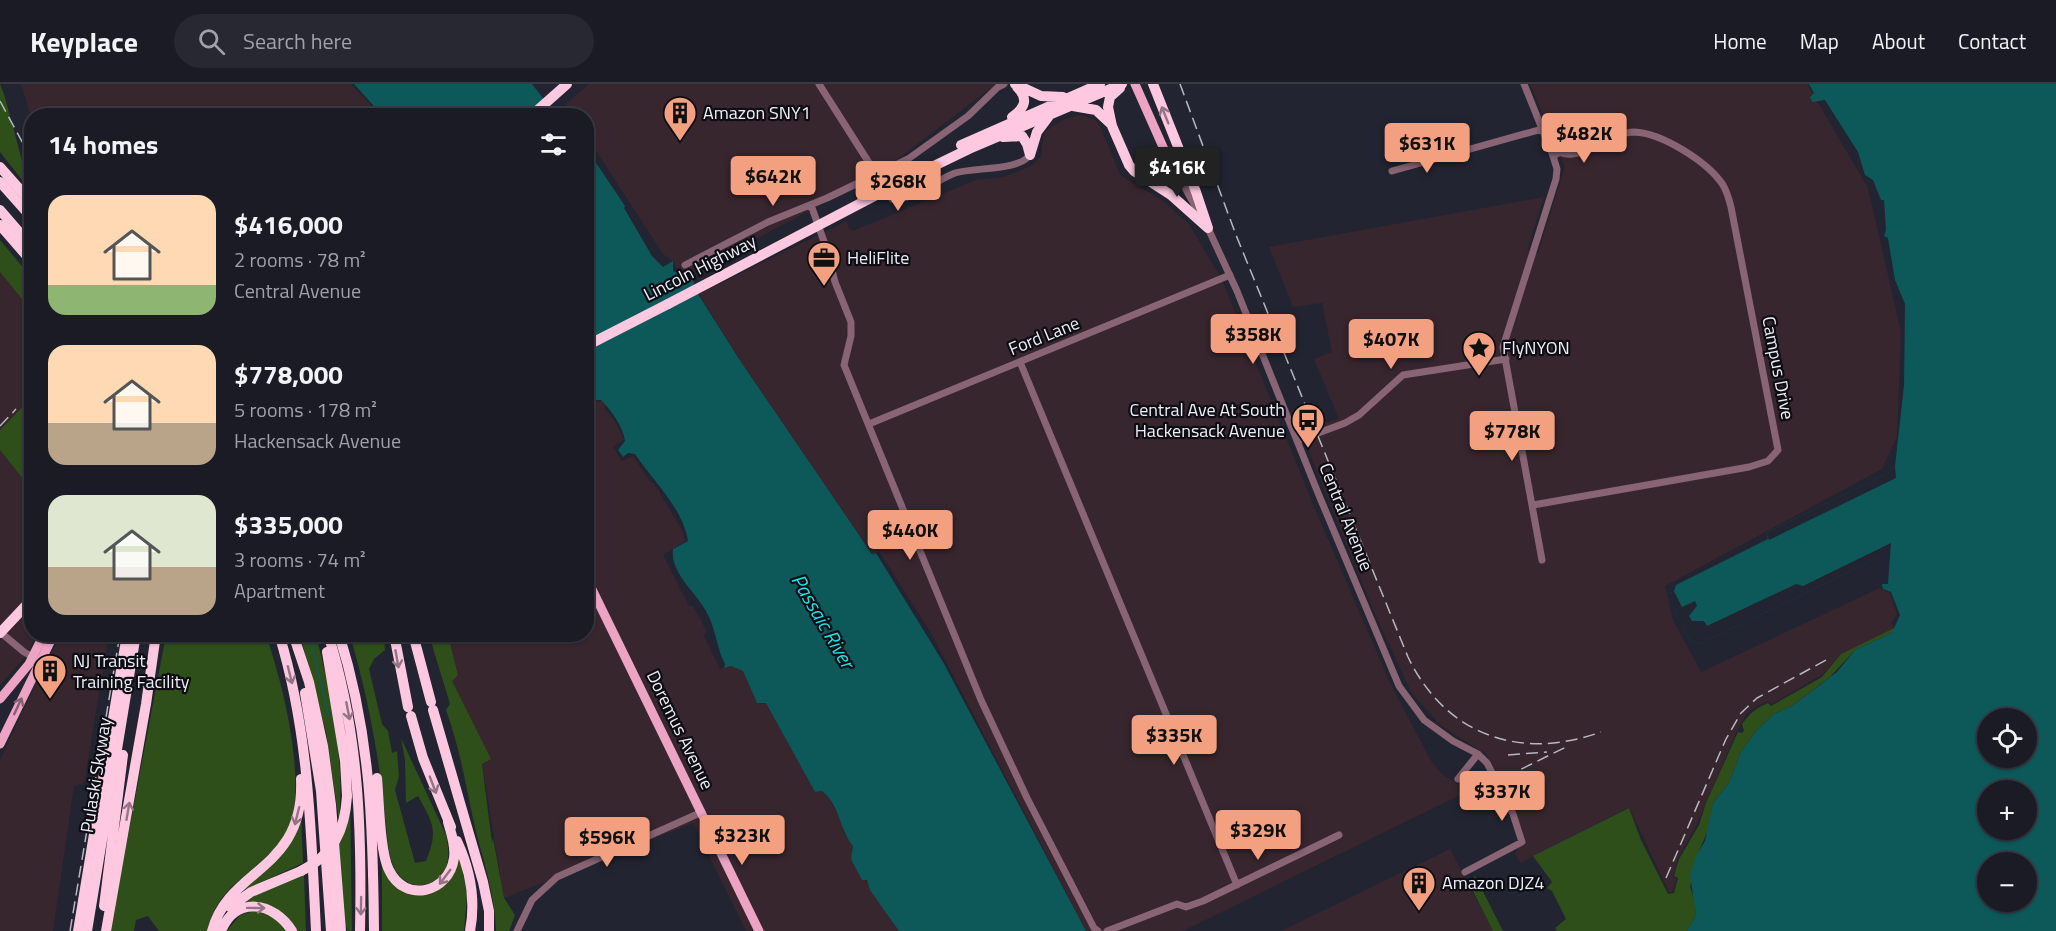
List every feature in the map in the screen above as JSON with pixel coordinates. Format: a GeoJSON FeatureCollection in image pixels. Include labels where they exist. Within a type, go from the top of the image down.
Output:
{"type":"FeatureCollection","features":[{"type":"Feature","properties":{"kind":"highway"},"geometry":{"type":"LineString","coordinates":[[540,108],[567,84]]}},
{"type":"Feature","properties":{"kind":"highway"},"geometry":{"type":"LineString","coordinates":[[548,108],[575,84]]}},
{"type":"Feature","properties":{"kind":"highway"},"geometry":{"type":"LineString","coordinates":[[1014,84],[1044,97],[1069,101],[1096,110],[1112,126]]}},
{"type":"Feature","properties":{"kind":"highway"},"geometry":{"type":"LineString","coordinates":[[990,135],[1024,105],[1024,95],[1014,84]]}},
{"type":"Feature","properties":{"kind":"highway"},"geometry":{"type":"LineString","coordinates":[[1069,101],[1083,84]]}},
{"type":"Feature","properties":{"kind":"highway","name":"Lincoln Highway"},"geometry":{"type":"LineString","coordinates":[[594,335],[904,177],[990,135],[1069,101],[1100,84]]}},
{"type":"Feature","properties":{"kind":"highway"},"geometry":{"type":"LineString","coordinates":[[1124,84],[1108,101],[1112,126],[1129,165],[1171,195],[1208,228]]}},
{"type":"Feature","properties":{"kind":"highway","name":"Lincoln Highway"},"geometry":{"type":"LineString","coordinates":[[990,135],[1053,113],[1069,101],[1124,84]]}},
{"type":"Feature","properties":{"kind":"highway"},"geometry":{"type":"LineString","coordinates":[[1153,84],[1208,228]]}},
{"type":"Feature","properties":{"kind":"highway"},"geometry":{"type":"LineString","coordinates":[[1030,155],[1036,132],[1053,113]]}},
{"type":"Feature","properties":{"kind":"highway"},"geometry":{"type":"LineString","coordinates":[[990,135],[1022,136],[1028,144],[1030,155]]}},
{"type":"Feature","properties":{"kind":"highway"},"geometry":{"type":"LineString","coordinates":[[1139,174],[1155,171],[1167,156]]}},
{"type":"Feature","properties":{"kind":"highway"},"geometry":{"type":"LineString","coordinates":[[0,167],[24,194]]}},
{"type":"Feature","properties":{"kind":"highway","name":"Lincoln Highway"},"geometry":{"type":"LineString","coordinates":[[594,342],[904,177]]}},
{"type":"Feature","properties":{"kind":"highway"},"geometry":{"type":"LineString","coordinates":[[0,182],[24,209]]}},
{"type":"Feature","properties":{"kind":"highway"},"geometry":{"type":"LineString","coordinates":[[0,210],[24,238]]}},
{"type":"Feature","properties":{"kind":"highway"},"geometry":{"type":"LineString","coordinates":[[0,225],[24,253]]}},
{"type":"Feature","properties":{"kind":"highway"},"geometry":{"type":"LineString","coordinates":[[0,632],[24,607]]}},
{"type":"Feature","properties":{"kind":"highway"},"geometry":{"type":"LineString","coordinates":[[78,931],[126,642]]}},
{"type":"Feature","properties":{"kind":"highway","name":"Pulaski Skyway"},"geometry":{"type":"LineString","coordinates":[[110,826],[135,642]]}},
{"type":"Feature","properties":{"kind":"highway","name":"Pulaski Skyway"},"geometry":{"type":"LineString","coordinates":[[85,931],[101,850],[110,826],[141,642]]}},
{"type":"Feature","properties":{"kind":"highway"},"geometry":{"type":"LineString","coordinates":[[106,931],[157,642]]}},
{"type":"Feature","properties":{"kind":"highway"},"geometry":{"type":"LineString","coordinates":[[281,642],[299,716],[308,784],[316,931]]}},
{"type":"Feature","properties":{"kind":"highway"},"geometry":{"type":"LineString","coordinates":[[294,642],[317,761],[331,931]]}},
{"type":"Feature","properties":{"kind":"highway"},"geometry":{"type":"LineString","coordinates":[[295,642],[309,682],[323,746],[333,829],[338,917],[341,931]]}},
{"type":"Feature","properties":{"kind":"highway"},"geometry":{"type":"LineString","coordinates":[[214,931],[225,914],[240,899],[301,871],[324,857],[337,842],[344,822],[347,796],[345,761],[324,642]]}},
{"type":"Feature","properties":{"kind":"highway"},"geometry":{"type":"LineString","coordinates":[[330,642],[346,703],[356,763],[361,839],[360,931]]}},
{"type":"Feature","properties":{"kind":"highway"},"geometry":{"type":"LineString","coordinates":[[341,642],[372,749],[385,860],[389,871],[398,882],[410,890],[422,891],[435,888],[444,880],[451,869],[455,853],[448,822]]}},
{"type":"Feature","properties":{"kind":"highway"},"geometry":{"type":"LineString","coordinates":[[396,642],[409,712],[423,758],[461,849],[469,876],[473,909],[470,931]]}},
{"type":"Feature","properties":{"kind":"highway"},"geometry":{"type":"LineString","coordinates":[[416,642],[454,789],[483,882],[489,912],[489,931]]}},
{"type":"Feature","properties":{"kind":"highway"},"geometry":{"type":"LineString","coordinates":[[359,709],[368,761],[372,812],[374,931]]}},
{"type":"Feature","properties":{"kind":"highway"},"geometry":{"type":"LineString","coordinates":[[214,931],[218,915],[226,903],[277,854],[293,829],[301,792],[299,716]]}},
{"type":"Feature","properties":{"kind":"highway"},"geometry":{"type":"LineString","coordinates":[[454,789],[460,826],[476,885],[478,907],[475,931]]}},
{"type":"Feature","properties":{"kind":"highway"},"geometry":{"type":"LineString","coordinates":[[94,931],[110,826]]}},
{"type":"Feature","properties":{"kind":"highway"},"geometry":{"type":"LineString","coordinates":[[100,931],[110,826]]}},
{"type":"Feature","properties":{"kind":"highway"},"geometry":{"type":"LineString","coordinates":[[221,931],[236,912],[256,906],[275,912],[292,931]]}},
{"type":"Feature","properties":{"kind":"main road","name":"Central Avenue"},"geometry":{"type":"LineString","coordinates":[[1136,86],[1167,156]]}},
{"type":"Feature","properties":{"kind":"main road","name":"Doremus Avenue"},"geometry":{"type":"LineString","coordinates":[[594,593],[759,931]]}},
{"type":"Feature","properties":{"kind":"main road"},"geometry":{"type":"LineString","coordinates":[[0,744],[41,642]]}},
{"type":"Feature","properties":{"kind":"main road"},"geometry":{"type":"LineString","coordinates":[[0,699],[48,642]]}},
{"type":"Feature","properties":{"kind":"street"},"geometry":{"type":"LineString","coordinates":[[819,84],[888,196],[899,200],[955,173],[1018,164],[1030,155]]}},
{"type":"Feature","properties":{"kind":"street"},"geometry":{"type":"LineString","coordinates":[[685,266],[768,222],[811,205],[915,154],[968,116],[1004,84]]}},
{"type":"Feature","properties":{"kind":"street"},"geometry":{"type":"LineString","coordinates":[[1524,84],[1557,169],[1556,179],[1503,347],[1542,560]]}},
{"type":"Feature","properties":{"kind":"street"},"geometry":{"type":"LineString","coordinates":[[1392,171],[1542,129]]}},
{"type":"Feature","properties":{"kind":"street","name":"Campus Drive"},"geometry":{"type":"LineString","coordinates":[[1533,505],[1749,467],[1768,460],[1778,450],[1731,207],[1722,185],[1706,166],[1656,137],[1632,132],[1596,140],[1582,139],[1571,143],[1562,153],[1553,156]]}},
{"type":"Feature","properties":{"kind":"street","name":"Campus Drive"},"geometry":{"type":"LineString","coordinates":[[1562,153],[1571,156],[1587,150],[1596,140]]}},
{"type":"Feature","properties":{"kind":"street","name":"Central Avenue"},"geometry":{"type":"LineString","coordinates":[[1167,156],[1208,228],[1230,275],[1399,686],[1424,720],[1453,741],[1478,754],[1487,763],[1513,814],[1522,842],[1465,872]]}},
{"type":"Feature","properties":{"kind":"street"},"geometry":{"type":"LineString","coordinates":[[811,205],[827,250],[835,282],[851,322],[851,336],[843,362],[981,700],[1055,855],[1094,928],[1098,931]]}},
{"type":"Feature","properties":{"kind":"street","name":"Ford Lane"},"geometry":{"type":"LineString","coordinates":[[869,424],[1230,275]]}},
{"type":"Feature","properties":{"kind":"street"},"geometry":{"type":"LineString","coordinates":[[1297,441],[1345,423],[1359,415],[1403,375],[1506,359]]}},
{"type":"Feature","properties":{"kind":"street"},"geometry":{"type":"LineString","coordinates":[[1020,362],[1237,885]]}},
{"type":"Feature","properties":{"kind":"street"},"geometry":{"type":"LineString","coordinates":[[0,632],[36,659]]}},
{"type":"Feature","properties":{"kind":"street"},"geometry":{"type":"LineString","coordinates":[[1458,779],[1478,754]]}},
{"type":"Feature","properties":{"kind":"street"},"geometry":{"type":"LineString","coordinates":[[517,931],[532,900],[557,877],[702,812]]}},
{"type":"Feature","properties":{"kind":"street"},"geometry":{"type":"LineString","coordinates":[[1107,931],[1177,904],[1186,907],[1203,901],[1339,835]]}},
{"type":"Feature","properties":{"kind":"shaded area"},"geometry":{"type":"Polygon","coordinates":[[[0,84],[24,168],[24,182],[0,152],[0,84]]]}},
{"type":"Feature","properties":{"kind":"shaded area"},"geometry":{"type":"Polygon","coordinates":[[[21,84],[351,84],[373,108],[28,108],[21,84]]]}},
{"type":"Feature","properties":{"kind":"shaded area"},"geometry":{"type":"Polygon","coordinates":[[[589,84],[996,84],[877,175],[682,278],[673,261],[663,254],[594,148],[594,108],[569,108],[566,104],[589,84]]]}},
{"type":"Feature","properties":{"kind":"shaded area"},"geometry":{"type":"Polygon","coordinates":[[[1530,84],[1807,84],[1868,188],[1901,332],[1897,437],[1882,469],[1665,586],[1673,620],[1701,672],[1880,588],[1890,594],[1897,614],[1891,623],[1894,628],[1841,654],[1823,674],[1772,704],[1768,701],[1747,713],[1696,826],[1678,859],[1673,876],[1676,879],[1673,891],[1669,892],[1629,807],[1520,863],[1515,853],[1523,839],[1522,829],[1486,754],[1440,725],[1411,692],[1375,614],[1300,430],[1339,419],[1314,359],[1332,352],[1322,303],[1293,307],[1269,247],[1544,197],[1527,250],[1538,253],[1565,167],[1530,84]]]}},
{"type":"Feature","properties":{"kind":"shaded area"},"geometry":{"type":"Polygon","coordinates":[[[1082,115],[1095,120],[1100,126],[1120,175],[1162,200],[1189,224],[1222,280],[1312,502],[1390,683],[1431,761],[1442,774],[1468,791],[1183,931],[1086,931],[931,633],[879,551],[873,554],[853,526],[739,359],[699,294],[847,221],[849,229],[853,231],[976,180],[1004,177],[1033,165],[1041,156],[1047,130],[1065,119],[1082,115]]]}},
{"type":"Feature","properties":{"kind":"shaded area"},"geometry":{"type":"Polygon","coordinates":[[[0,240],[24,269],[24,301],[0,272],[0,240]]]}},
{"type":"Feature","properties":{"kind":"shaded area"},"geometry":{"type":"Polygon","coordinates":[[[0,272],[24,300],[24,405],[0,430],[0,272]]]}},
{"type":"Feature","properties":{"kind":"shaded area"},"geometry":{"type":"Polygon","coordinates":[[[602,401],[624,439],[613,447],[622,461],[633,456],[651,483],[653,482],[682,530],[685,541],[663,555],[689,606],[693,606],[707,632],[703,634],[720,669],[730,666],[743,671],[754,697],[766,703],[815,792],[822,791],[830,800],[843,825],[843,831],[853,846],[851,859],[899,931],[746,931],[693,823],[504,898],[482,763],[490,758],[451,680],[458,675],[450,642],[594,642],[594,403],[602,401]]]}},
{"type":"Feature","properties":{"kind":"shaded area"},"geometry":{"type":"Polygon","coordinates":[[[24,405],[24,480],[0,450],[0,430],[24,405]]]}},
{"type":"Feature","properties":{"kind":"shaded area"},"geometry":{"type":"Polygon","coordinates":[[[0,450],[24,480],[24,642],[33,642],[24,658],[0,685],[0,450]]]}},
{"type":"Feature","properties":{"kind":"shaded area"},"geometry":{"type":"Polygon","coordinates":[[[1895,628],[1892,633],[1855,650],[1830,677],[1792,706],[1774,714],[1756,731],[1741,752],[1729,783],[1713,803],[1708,830],[1699,851],[1690,887],[1696,915],[1687,931],[1557,931],[1555,928],[1566,919],[1552,891],[1547,888],[1552,882],[1533,856],[1629,808],[1641,840],[1668,894],[1674,893],[1678,878],[1674,876],[1679,859],[1699,825],[1706,803],[1738,732],[1744,731],[1742,724],[1745,720],[1760,707],[1768,703],[1771,706],[1822,677],[1841,654],[1895,628]]]}},
{"type":"Feature","properties":{"kind":"shaded area"},"geometry":{"type":"Polygon","coordinates":[[[57,642],[108,642],[84,783],[74,786],[53,931],[0,931],[0,760],[57,642]]]}},
{"type":"Feature","properties":{"kind":"shaded area"},"geometry":{"type":"Polygon","coordinates":[[[165,642],[268,642],[285,703],[294,755],[295,804],[290,828],[272,851],[225,895],[207,931],[159,931],[148,916],[136,920],[134,931],[110,931],[165,642]]]}},
{"type":"Feature","properties":{"kind":"shaded area"},"geometry":{"type":"Polygon","coordinates":[[[302,642],[318,642],[327,681],[340,774],[339,821],[326,732],[302,642]]]}},
{"type":"Feature","properties":{"kind":"shaded area"},"geometry":{"type":"Polygon","coordinates":[[[352,642],[384,642],[385,650],[374,659],[369,669],[382,724],[388,731],[392,753],[397,751],[399,776],[395,790],[415,863],[426,861],[433,835],[431,821],[418,796],[406,803],[405,760],[401,738],[446,835],[448,855],[446,867],[438,878],[426,884],[407,882],[393,866],[372,729],[352,642]]]}},
{"type":"Feature","properties":{"kind":"shaded area"},"geometry":{"type":"Polygon","coordinates":[[[431,642],[450,642],[458,675],[452,681],[491,759],[482,764],[492,843],[493,838],[504,898],[515,915],[509,931],[496,931],[490,885],[446,710],[450,704],[431,642]]]}},
{"type":"Feature","properties":{"kind":"shaded area"},"geometry":{"type":"Polygon","coordinates":[[[350,795],[352,931],[348,931],[344,922],[338,844],[350,795]]]}},
{"type":"Feature","properties":{"kind":"shaded area"},"geometry":{"type":"Polygon","coordinates":[[[301,813],[303,863],[240,892],[258,876],[301,813]]]}},
{"type":"Feature","properties":{"kind":"shaded area"},"geometry":{"type":"Polygon","coordinates":[[[1450,849],[1493,931],[1281,931],[1450,849]]]}},
{"type":"Feature","properties":{"kind":"shaded area"},"geometry":{"type":"Polygon","coordinates":[[[460,855],[467,896],[464,931],[382,931],[382,857],[416,894],[426,893],[444,883],[460,855]]]}},
{"type":"Feature","properties":{"kind":"shaded area"},"geometry":{"type":"Polygon","coordinates":[[[304,874],[306,931],[295,931],[285,917],[273,907],[262,903],[242,901],[304,874]]]}},
{"type":"Feature","properties":{"kind":"shaded area"},"geometry":{"type":"Polygon","coordinates":[[[1475,876],[1503,931],[1493,931],[1470,885],[1475,876]]]}},
{"type":"Feature","properties":{"kind":"shaded area"},"geometry":{"type":"Polygon","coordinates":[[[254,911],[273,916],[286,931],[227,931],[240,915],[254,911]]]}},
{"type":"Feature","properties":{"kind":"water"},"geometry":{"type":"Polygon","coordinates":[[[354,84],[532,84],[551,108],[376,108],[354,84]]]}},
{"type":"Feature","properties":{"kind":"water"},"geometry":{"type":"Polygon","coordinates":[[[1809,84],[2056,84],[2056,931],[1687,931],[1696,915],[1690,875],[1696,856],[1705,841],[1713,803],[1729,783],[1741,752],[1756,731],[1774,714],[1792,706],[1837,672],[1855,650],[1892,633],[1900,615],[1891,592],[1883,589],[1882,586],[1882,556],[1700,644],[1689,639],[1666,595],[1674,591],[1676,585],[1768,539],[1766,533],[1890,472],[1895,466],[1904,386],[1905,304],[1895,280],[1888,238],[1884,236],[1886,230],[1884,200],[1881,200],[1873,180],[1865,175],[1858,152],[1825,100],[1812,102],[1810,97],[1814,93],[1809,84]]]}},
{"type":"Feature","properties":{"kind":"water","name":"Passaic River"},"geometry":{"type":"Polygon","coordinates":[[[594,160],[625,206],[624,208],[652,256],[663,267],[673,261],[673,271],[678,273],[680,279],[688,276],[692,278],[698,294],[739,359],[872,554],[876,553],[943,662],[1086,931],[899,931],[870,890],[867,880],[862,880],[851,859],[853,846],[832,803],[822,791],[815,792],[766,703],[757,703],[743,671],[731,666],[724,668],[725,664],[711,621],[704,607],[680,576],[673,558],[673,549],[688,541],[680,517],[635,454],[628,453],[623,457],[618,450],[625,441],[619,424],[601,400],[595,400],[594,160]]]}},
{"type":"Feature","properties":{"kind":"pier"},"geometry":{"type":"Polygon","coordinates":[[[1895,466],[1896,478],[1769,540],[1766,533],[1890,472],[1895,466]]]}},
{"type":"Feature","properties":{"kind":"pier"},"geometry":{"type":"Polygon","coordinates":[[[1891,543],[1888,584],[1882,584],[1882,556],[1700,644],[1689,639],[1666,595],[1674,591],[1682,607],[1695,601],[1697,606],[1689,616],[1692,621],[1704,621],[1707,626],[1796,584],[1803,586],[1891,543]]]}},
{"type":"Feature","properties":{"kind":"waterway"},"geometry":{"type":"LineString","coordinates":[[311,642],[329,716]]}},
{"type":"Feature","properties":{"kind":"railway"},"geometry":{"type":"LineString","coordinates":[[1180,84],[1236,235],[1408,657],[1424,684],[1443,706],[1465,723],[1489,735],[1515,742],[1542,744],[1571,740],[1601,732]]}},
{"type":"Feature","properties":{"kind":"railway"},"geometry":{"type":"LineString","coordinates":[[0,101],[24,145]]}},
{"type":"Feature","properties":{"kind":"railway"},"geometry":{"type":"LineString","coordinates":[[0,426],[16,409]]}},
{"type":"Feature","properties":{"kind":"railway"},"geometry":{"type":"LineString","coordinates":[[70,931],[119,642]]}},
{"type":"Feature","properties":{"kind":"railway"},"geometry":{"type":"LineString","coordinates":[[1666,878],[1726,739],[1741,713],[1757,698],[1826,660]]}},
{"type":"Feature","properties":{"kind":"railway"},"geometry":{"type":"LineString","coordinates":[[1489,785],[1568,746]]}},
{"type":"Feature","properties":{"kind":"railway"},"geometry":{"type":"LineString","coordinates":[[1508,755],[1547,752]]}},
{"type":"Feature","properties":{"kind":"place","name":"Amazon SNY1"},"geometry":{"type":"Point","coordinates":[680,142]}},
{"type":"Feature","properties":{"kind":"place","name":"HeliFlite"},"geometry":{"type":"Point","coordinates":[824,287]}},
{"type":"Feature","properties":{"kind":"place","name":"FlyNYON"},"geometry":{"type":"Point","coordinates":[1479,377]}},
{"type":"Feature","properties":{"kind":"place","name":"Central Ave At South Hackensack Avenue"},"geometry":{"type":"Point","coordinates":[1308,449]}},
{"type":"Feature","properties":{"kind":"place","name":"NJ Transit Training Facility"},"geometry":{"type":"Point","coordinates":[50,700]}},
{"type":"Feature","properties":{"kind":"place","name":"Amazon DJZ4"},"geometry":{"type":"Point","coordinates":[1419,912]}}]}
